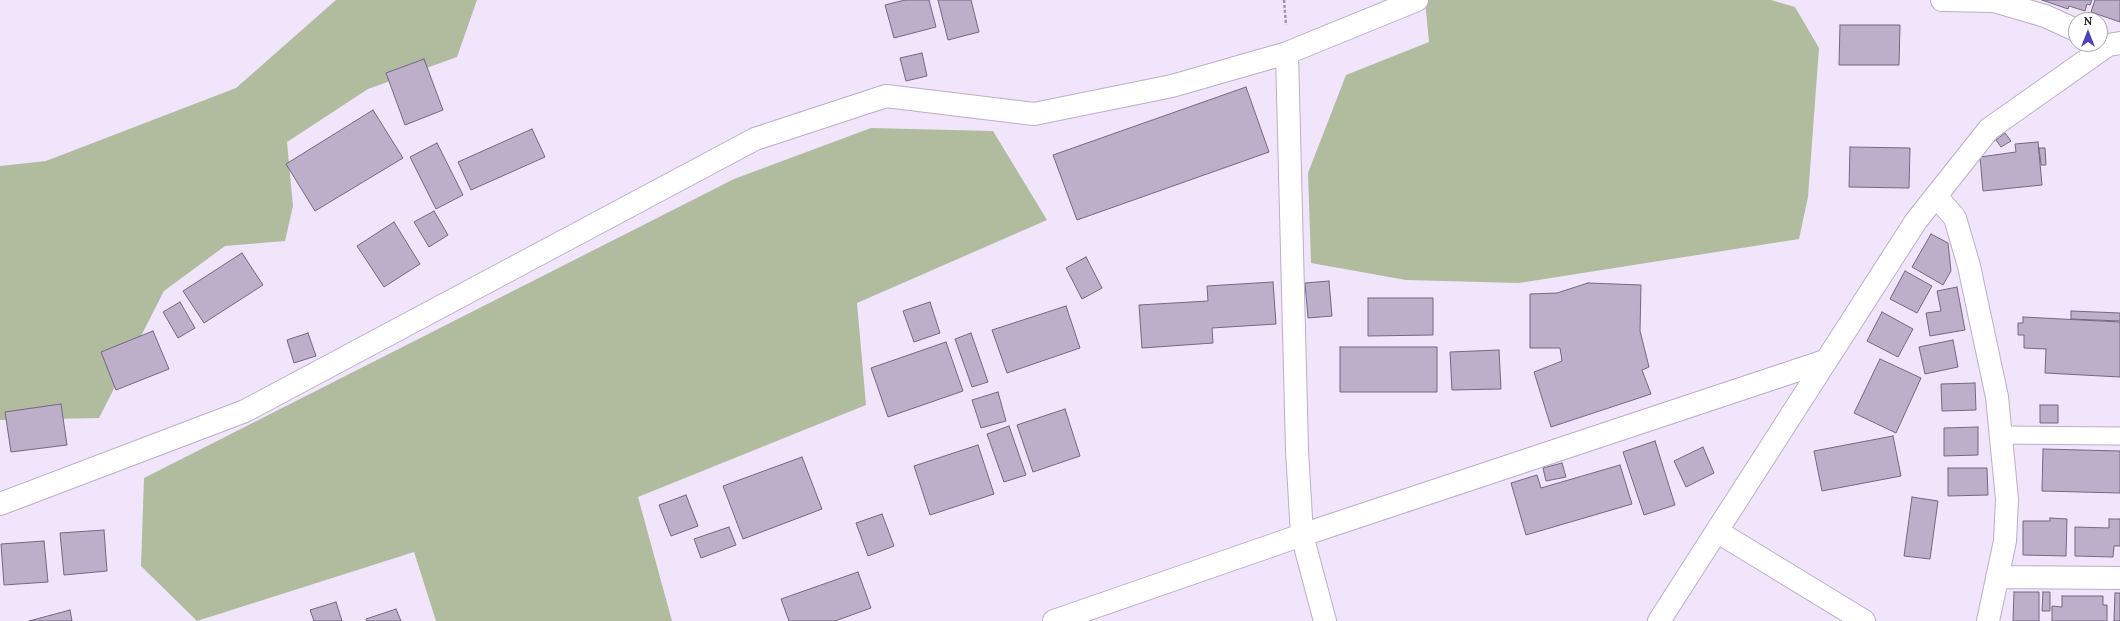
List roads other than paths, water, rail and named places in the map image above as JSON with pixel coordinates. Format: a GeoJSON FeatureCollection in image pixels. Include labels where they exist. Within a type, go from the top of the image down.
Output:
{"type":"FeatureCollection","features":[{"type":"Feature","properties":{"kind":"street"},"geometry":{"type":"LineString","coordinates":[[0,504],[245,411],[755,139],[886,96],[1034,114],[1172,86],[1287,53],[1417,0]]}},
{"type":"Feature","properties":{"kind":"street"},"geometry":{"type":"LineString","coordinates":[[1942,0],[1994,1],[2044,16],[2068,26]]}},
{"type":"Feature","properties":{"kind":"street"},"geometry":{"type":"LineString","coordinates":[[1659,621],[1718,532],[1825,361],[1916,221],[1990,128],[2109,43]]}},
{"type":"Feature","properties":{"kind":"street"},"geometry":{"type":"LineString","coordinates":[[1287,53],[1297,450],[1302,535],[1325,621]]}},
{"type":"Feature","properties":{"kind":"street"},"geometry":{"type":"LineString","coordinates":[[1936,196],[1955,218],[1968,266],[1997,397],[2007,499],[2005,541],[1988,621]]}},
{"type":"Feature","properties":{"kind":"street"},"geometry":{"type":"LineString","coordinates":[[1054,621],[1302,535],[1825,361]]}},
{"type":"Feature","properties":{"kind":"street"},"geometry":{"type":"LineString","coordinates":[[1718,532],[1864,621]]}},
{"type":"Feature","properties":{"kind":"street"},"geometry":{"type":"LineString","coordinates":[[1997,577],[2120,578]]}},
{"type":"Feature","properties":{"kind":"lane"},"geometry":{"type":"LineString","coordinates":[[2001,435],[2120,436]]}}]}
